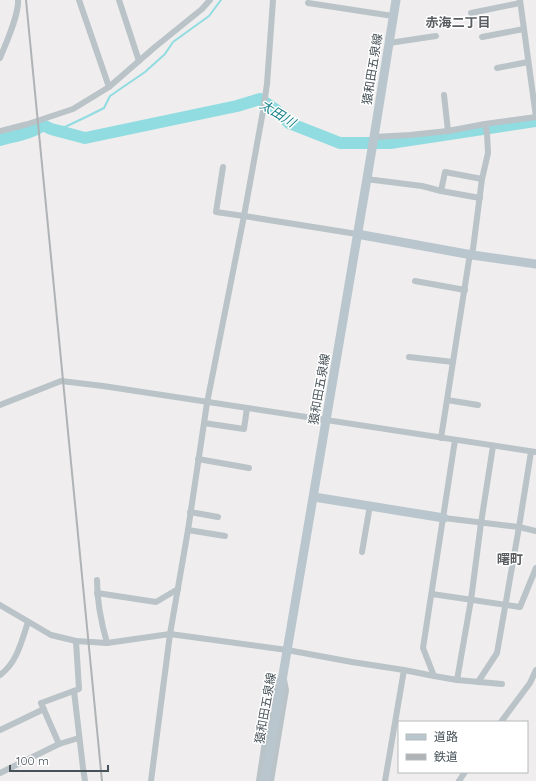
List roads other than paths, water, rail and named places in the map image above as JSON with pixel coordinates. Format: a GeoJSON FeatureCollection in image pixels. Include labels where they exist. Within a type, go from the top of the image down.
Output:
{"type":"FeatureCollection","features":[{"type":"Feature","properties":{"kind":"main road","name":"猿和田五泉線"},"geometry":{"type":"LineString","coordinates":[[266,781],[396,0]]}},
{"type":"Feature","properties":{"kind":"main road"},"geometry":{"type":"LineString","coordinates":[[357,234],[472,255],[536,264]]}},
{"type":"Feature","properties":{"kind":"main road"},"geometry":{"type":"LineString","coordinates":[[314,497],[444,518]]}},
{"type":"Feature","properties":{"kind":"street"},"geometry":{"type":"LineString","coordinates":[[0,58],[17,14],[18,0]]}},
{"type":"Feature","properties":{"kind":"street"},"geometry":{"type":"LineString","coordinates":[[79,0],[109,87]]}},
{"type":"Feature","properties":{"kind":"street"},"geometry":{"type":"LineString","coordinates":[[119,0],[139,61]]}},
{"type":"Feature","properties":{"kind":"street"},"geometry":{"type":"LineString","coordinates":[[0,131],[28,124],[73,109],[109,87],[202,9],[210,0]]}},
{"type":"Feature","properties":{"kind":"street"},"geometry":{"type":"LineString","coordinates":[[151,781],[170,634],[188,530],[207,403],[264,107],[273,0]]}},
{"type":"Feature","properties":{"kind":"street"},"geometry":{"type":"LineString","coordinates":[[373,142],[410,135],[448,131],[536,117],[535,99],[520,1],[471,13]]}},
{"type":"Feature","properties":{"kind":"street"},"geometry":{"type":"LineString","coordinates":[[308,3],[393,16]]}},
{"type":"Feature","properties":{"kind":"street"},"geometry":{"type":"LineString","coordinates":[[482,36],[524,29]]}},
{"type":"Feature","properties":{"kind":"street"},"geometry":{"type":"LineString","coordinates":[[388,43],[436,36]]}},
{"type":"Feature","properties":{"kind":"street"},"geometry":{"type":"LineString","coordinates":[[497,68],[529,64],[536,65]]}},
{"type":"Feature","properties":{"kind":"street"},"geometry":{"type":"LineString","coordinates":[[444,95],[448,131]]}},
{"type":"Feature","properties":{"kind":"street"},"geometry":{"type":"LineString","coordinates":[[440,438],[469,260],[472,255],[482,179],[488,153],[485,124]]}},
{"type":"Feature","properties":{"kind":"street"},"geometry":{"type":"LineString","coordinates":[[223,167],[216,212],[357,234]]}},
{"type":"Feature","properties":{"kind":"street"},"geometry":{"type":"LineString","coordinates":[[441,191],[445,172],[482,179]]}},
{"type":"Feature","properties":{"kind":"street"},"geometry":{"type":"LineString","coordinates":[[366,179],[422,186],[480,198]]}},
{"type":"Feature","properties":{"kind":"street"},"geometry":{"type":"LineString","coordinates":[[415,281],[465,290]]}},
{"type":"Feature","properties":{"kind":"street"},"geometry":{"type":"LineString","coordinates":[[409,357],[453,362]]}},
{"type":"Feature","properties":{"kind":"street"},"geometry":{"type":"LineString","coordinates":[[0,405],[61,381],[103,386],[534,452],[497,652],[478,682]]}},
{"type":"Feature","properties":{"kind":"street"},"geometry":{"type":"LineString","coordinates":[[447,400],[478,405]]}},
{"type":"Feature","properties":{"kind":"street"},"geometry":{"type":"LineString","coordinates":[[204,423],[244,429],[247,408]]}},
{"type":"Feature","properties":{"kind":"street"},"geometry":{"type":"LineString","coordinates":[[434,676],[423,648],[455,440]]}},
{"type":"Feature","properties":{"kind":"street"},"geometry":{"type":"LineString","coordinates":[[458,680],[494,446]]}},
{"type":"Feature","properties":{"kind":"street"},"geometry":{"type":"LineString","coordinates":[[198,460],[249,468]]}},
{"type":"Feature","properties":{"kind":"street"},"geometry":{"type":"LineString","coordinates":[[362,552],[370,505]]}},
{"type":"Feature","properties":{"kind":"street"},"geometry":{"type":"LineString","coordinates":[[190,512],[218,517]]}},
{"type":"Feature","properties":{"kind":"street"},"geometry":{"type":"LineString","coordinates":[[444,518],[520,527],[536,531]]}},
{"type":"Feature","properties":{"kind":"street"},"geometry":{"type":"LineString","coordinates":[[188,530],[225,536]]}},
{"type":"Feature","properties":{"kind":"street"},"geometry":{"type":"LineString","coordinates":[[432,594],[520,607],[536,568]]}},
{"type":"Feature","properties":{"kind":"street"},"geometry":{"type":"LineString","coordinates":[[97,580],[97,592],[107,643]]}},
{"type":"Feature","properties":{"kind":"street"},"geometry":{"type":"LineString","coordinates":[[97,592],[156,602],[178,589]]}},
{"type":"Feature","properties":{"kind":"street"},"geometry":{"type":"LineString","coordinates":[[0,605],[51,635],[76,641],[107,643],[170,634],[287,650],[458,680],[502,684]]}},
{"type":"Feature","properties":{"kind":"street"},"geometry":{"type":"LineString","coordinates":[[0,674],[12,664],[28,622]]}},
{"type":"Feature","properties":{"kind":"street"},"geometry":{"type":"LineString","coordinates":[[60,744],[41,703],[79,689],[76,641]]}},
{"type":"Feature","properties":{"kind":"street"},"geometry":{"type":"LineString","coordinates":[[385,781],[404,670]]}},
{"type":"Feature","properties":{"kind":"street"},"geometry":{"type":"LineString","coordinates":[[502,721],[530,683],[536,670]]}},
{"type":"Feature","properties":{"kind":"street"},"geometry":{"type":"LineString","coordinates":[[259,781],[267,728],[276,687],[283,675]]}},
{"type":"Feature","properties":{"kind":"street"},"geometry":{"type":"LineString","coordinates":[[271,781],[286,690],[283,675]]}},
{"type":"Feature","properties":{"kind":"street"},"geometry":{"type":"LineString","coordinates":[[74,691],[85,781]]}},
{"type":"Feature","properties":{"kind":"street"},"geometry":{"type":"LineString","coordinates":[[0,730],[44,709]]}},
{"type":"Feature","properties":{"kind":"street"},"geometry":{"type":"LineString","coordinates":[[0,773],[60,744],[79,738]]}},
{"type":"Feature","properties":{"kind":"waterway"},"geometry":{"type":"LineString","coordinates":[[43,125],[65,127],[104,108],[110,96],[145,72],[165,54],[173,42],[209,16],[221,0]]}},
{"type":"Feature","properties":{"kind":"waterway","name":"太田川"},"geometry":{"type":"LineString","coordinates":[[0,140],[28,133],[43,125],[51,129],[85,138],[237,106],[260,99],[276,110],[289,123],[340,143],[390,143],[536,121]]}},
{"type":"Feature","properties":{"kind":"railway"},"geometry":{"type":"LineString","coordinates":[[26,0],[102,781]]}},
{"type":"Feature","properties":{"kind":"district","name":"赤海二丁目"},"geometry":{"type":"Point","coordinates":[458,22]}},
{"type":"Feature","properties":{"kind":"district","name":"曙町"},"geometry":{"type":"Point","coordinates":[510,559]}}]}
